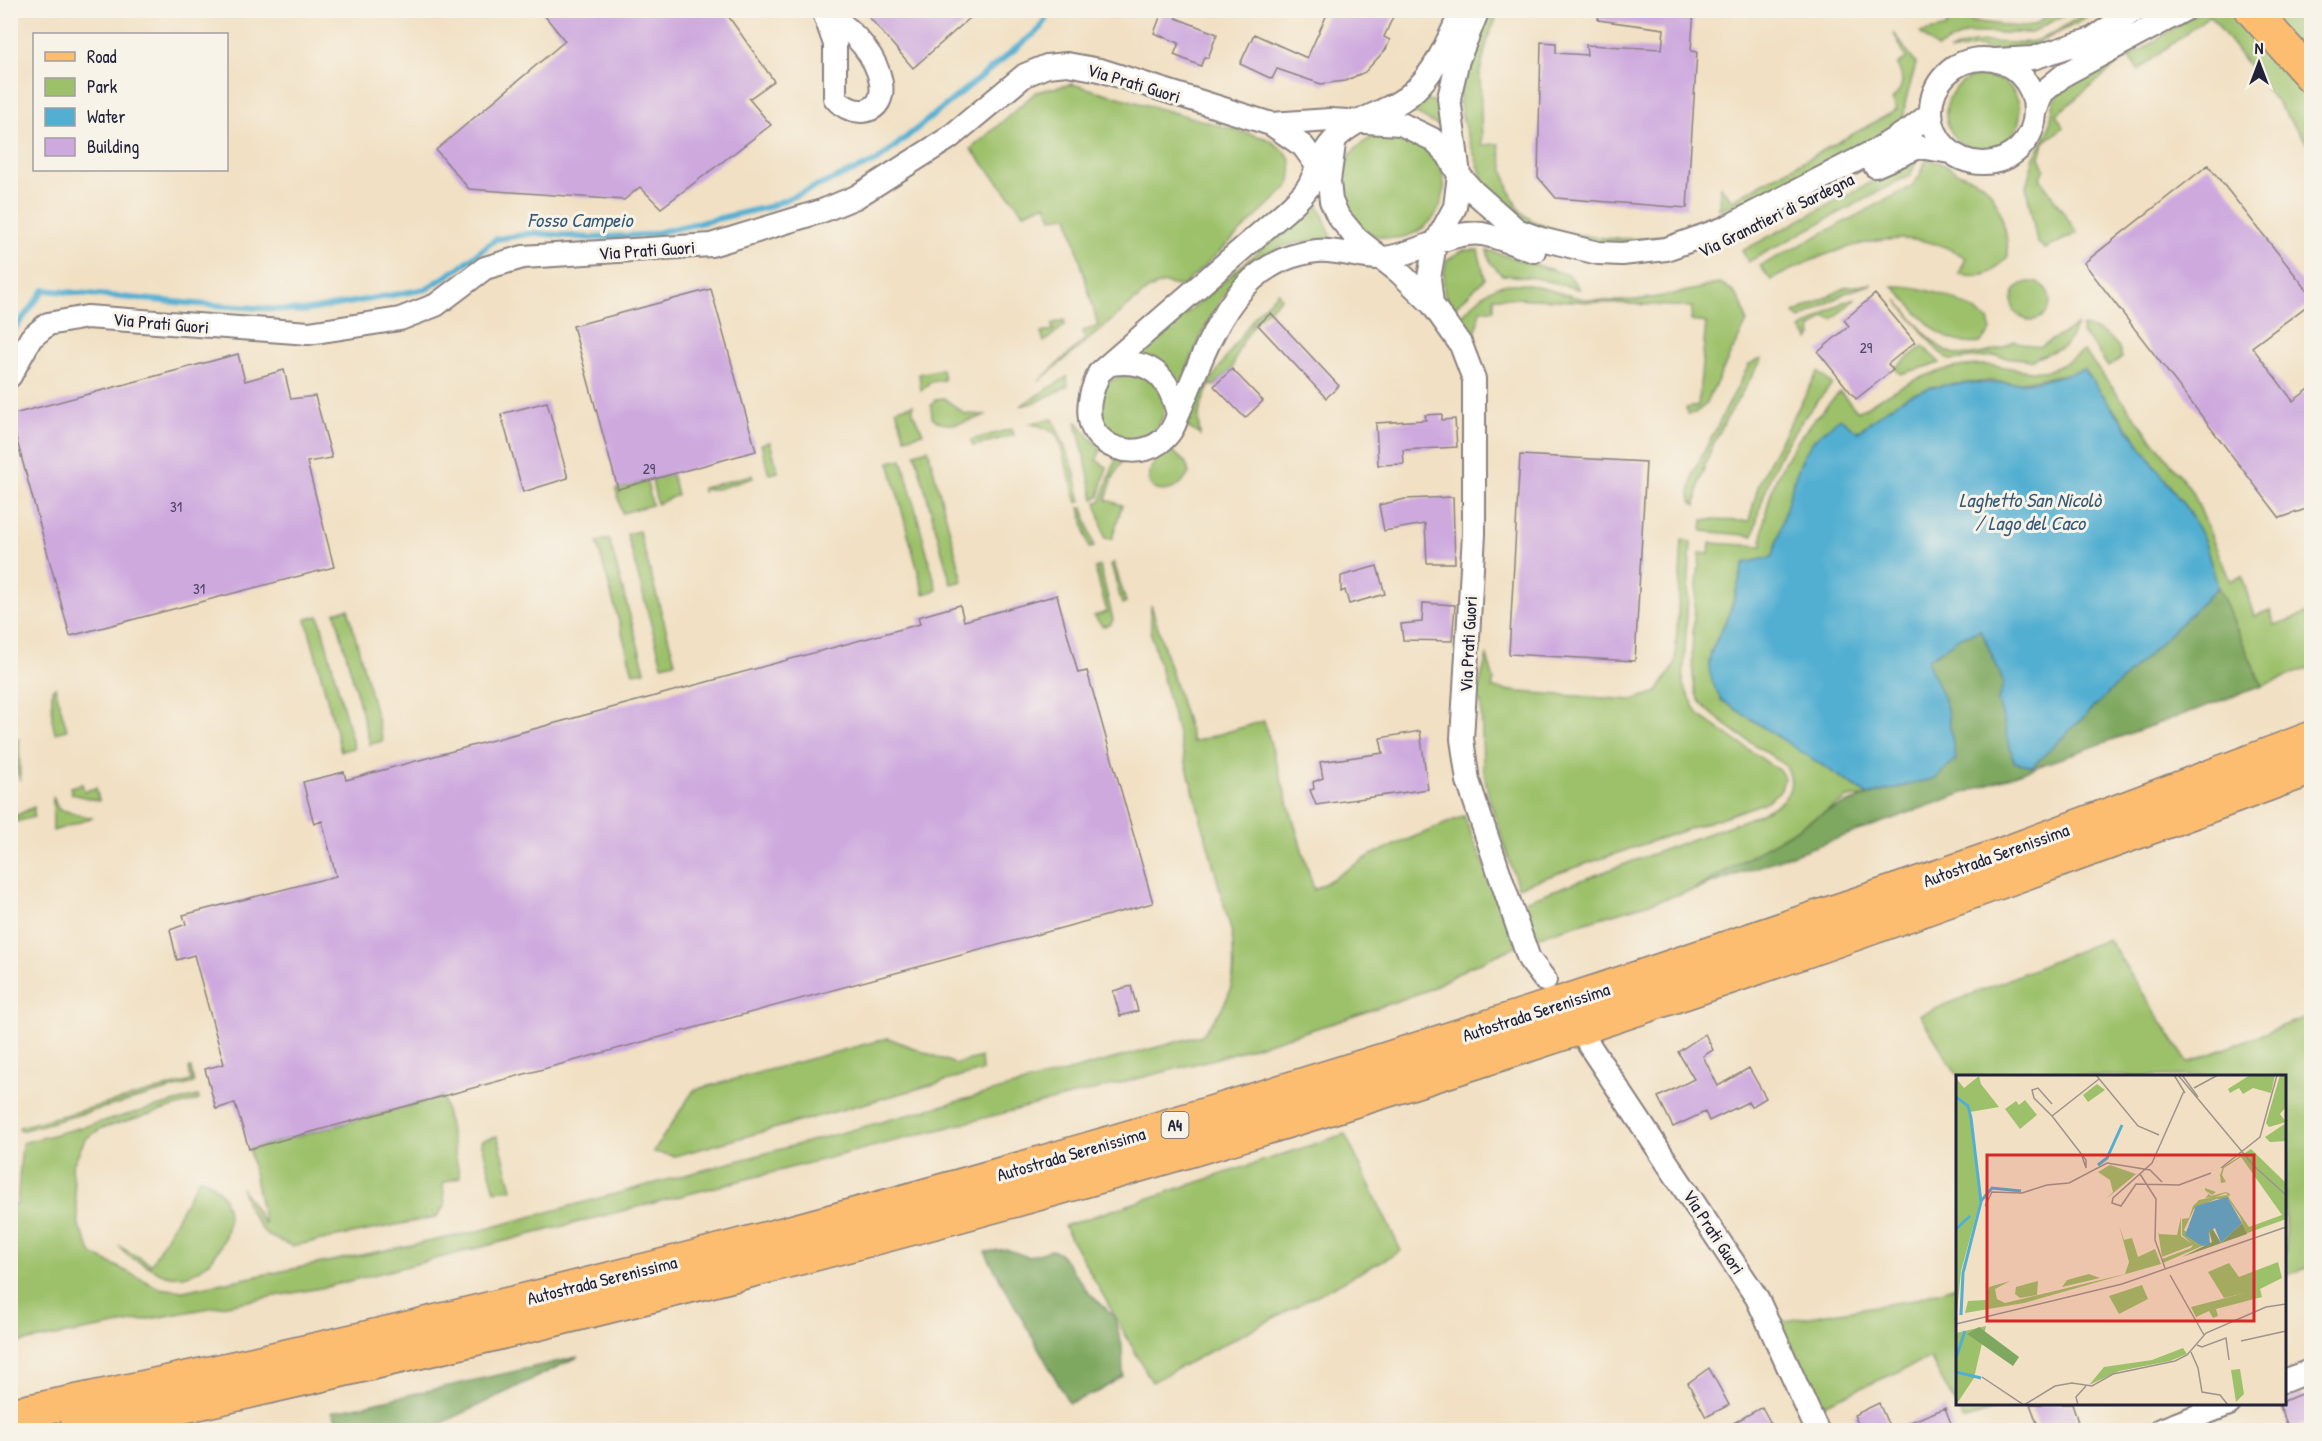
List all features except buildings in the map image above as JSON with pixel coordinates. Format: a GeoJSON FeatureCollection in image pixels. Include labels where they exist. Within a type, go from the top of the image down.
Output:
{"type":"FeatureCollection","features":[{"type":"Feature","properties":{"kind":"main road"},"geometry":{"type":"LineString","coordinates":[[2252,10],[2312,77]]}},
{"type":"Feature","properties":{"kind":"main road","name":"Autostrada Serenissima"},"geometry":{"type":"LineString","coordinates":[[10,1415],[328,1346],[600,1281],[889,1206],[1179,1124],[1575,1000],[1993,857],[2312,738]]}},
{"type":"Feature","properties":{"kind":"main road","name":"Autostrada Serenissima"},"geometry":{"type":"LineString","coordinates":[[76,1431],[337,1373],[606,1308],[899,1231],[1191,1150],[1587,1027],[2004,882],[2312,768]]}},
{"type":"Feature","properties":{"kind":"street","name":"Via Prati Guori"},"geometry":{"type":"LineString","coordinates":[[1318,251],[1274,263],[1248,282],[1234,298],[1227,307],[1178,414],[1174,429],[1165,441],[1147,451],[1122,450],[1102,440],[1090,422],[1089,401],[1099,373],[1287,210],[1304,193],[1316,164],[1335,138],[1357,122],[1399,102],[1416,88],[1435,67],[1462,10]]}},
{"type":"Feature","properties":{"kind":"street"},"geometry":{"type":"LineString","coordinates":[[1432,303],[1429,278],[1435,244],[1455,207],[1459,166],[1449,98],[1458,60],[1478,10]]}},
{"type":"Feature","properties":{"kind":"street"},"geometry":{"type":"LineString","coordinates":[[1950,152],[1933,129],[1930,114],[1934,91],[1951,69],[1979,58],[1995,60],[2033,58],[2092,39],[2135,10]]}},
{"type":"Feature","properties":{"kind":"street","name":"Via Granatieri di Sardegna"},"geometry":{"type":"LineString","coordinates":[[1318,251],[1383,258],[1466,234],[1481,234],[1558,259],[1594,267],[1633,268],[1669,263],[1732,240],[1897,155],[1919,147],[1950,152],[1971,162],[1986,164],[2001,160],[2014,153],[2026,142],[2033,127],[2042,93],[2065,74],[2184,10]]}},
{"type":"Feature","properties":{"kind":"street"},"geometry":{"type":"LineString","coordinates":[[1995,60],[2011,67],[2024,78],[2032,93],[2036,110]]}},
{"type":"Feature","properties":{"kind":"street","name":"Via Prati Guori"},"geometry":{"type":"LineString","coordinates":[[10,376],[31,338],[48,324],[87,317],[309,333],[400,318],[436,305],[484,268],[523,257],[699,246],[722,242],[822,211],[856,197],[949,138],[1025,75],[1047,66],[1067,64],[1100,70],[1271,124],[1303,146],[1316,164]]}},
{"type":"Feature","properties":{"kind":"street"},"geometry":{"type":"LineString","coordinates":[[1357,122],[1401,124],[1432,139],[1517,230],[1571,248],[1622,254],[1666,249],[1725,228],[1876,150],[1911,129],[1930,114]]}},
{"type":"Feature","properties":{"kind":"street","name":"Via Prati Guori"},"geometry":{"type":"LineString","coordinates":[[1271,124],[1330,120],[1357,122]]}},
{"type":"Feature","properties":{"kind":"street"},"geometry":{"type":"LineString","coordinates":[[1335,138],[1329,181],[1331,201],[1346,228],[1383,258]]}},
{"type":"Feature","properties":{"kind":"street","name":"Via Prati Guori"},"geometry":{"type":"LineString","coordinates":[[1383,258],[1432,303],[1461,345],[1474,379],[1474,534],[1462,739],[1468,782],[1529,959],[1545,980]]}},
{"type":"Feature","properties":{"kind":"street"},"geometry":{"type":"LineString","coordinates":[[1111,364],[1125,362],[1155,370],[1173,393],[1178,414]]}},
{"type":"Feature","properties":{"kind":"street","name":"Via Prati Guori"},"geometry":{"type":"LineString","coordinates":[[1589,1046],[1757,1298],[1817,1431]]}},
{"type":"Feature","properties":{"kind":"street"},"geometry":{"type":"LineString","coordinates":[[2286,1380],[2312,1370]]}},
{"type":"Feature","properties":{"kind":"street"},"geometry":{"type":"LineString","coordinates":[[2161,1431],[2226,1405]]}},
{"type":"Feature","properties":{"kind":"green space"},"geometry":{"type":"Polygon","coordinates":[[[1488,11],[1499,11],[1488,38],[1480,72],[1482,145],[1499,144],[1508,186],[1522,213],[1550,228],[1611,239],[1665,237],[1703,231],[1652,243],[1598,245],[1546,234],[1522,222],[1495,201],[1484,182],[1466,130],[1460,104],[1460,87],[1464,68],[1488,11]]]}},
{"type":"Feature","properties":{"kind":"green space"},"geometry":{"type":"Polygon","coordinates":[[[2054,11],[2071,11],[2031,33],[1967,33],[1937,48],[1920,33],[1947,27],[1946,18],[1971,17],[1972,22],[2028,27],[2054,11]]]}},
{"type":"Feature","properties":{"kind":"green space"},"geometry":{"type":"Polygon","coordinates":[[[2087,11],[2094,11],[2077,23],[2026,49],[2013,52],[1976,47],[1949,52],[1980,42],[2018,43],[2037,40],[2060,30],[2087,11]]]}},
{"type":"Feature","properties":{"kind":"green space"},"geometry":{"type":"Polygon","coordinates":[[[2199,11],[2311,11],[2311,148],[2210,15],[2138,70],[2129,57],[2120,62],[2056,115],[2064,127],[2044,142],[2040,157],[2045,169],[2040,178],[2077,233],[2045,249],[2037,242],[2026,186],[2034,157],[2049,130],[2054,101],[2062,90],[2075,80],[2140,51],[2199,11]]]}},
{"type":"Feature","properties":{"kind":"green space"},"geometry":{"type":"Polygon","coordinates":[[[1894,33],[1916,64],[1905,103],[1903,126],[1801,182],[1719,209],[1720,186],[1732,200],[1897,110],[1892,100],[1902,84],[1897,65],[1906,59],[1894,33]]]}},
{"type":"Feature","properties":{"kind":"green space"},"geometry":{"type":"Polygon","coordinates":[[[1983,76],[2004,82],[2014,92],[2020,113],[2014,134],[2004,144],[1983,150],[1962,144],[1952,134],[1946,113],[1952,92],[1962,82],[1983,76]]]}},
{"type":"Feature","properties":{"kind":"green space"},"geometry":{"type":"Polygon","coordinates":[[[1072,84],[1268,139],[1286,153],[1291,163],[1291,176],[1289,186],[1182,287],[1164,283],[1149,289],[1039,381],[1085,339],[1083,331],[1098,326],[1068,216],[1052,218],[1046,204],[1024,213],[971,149],[1036,92],[1072,84]]]}},
{"type":"Feature","properties":{"kind":"green space"},"geometry":{"type":"Polygon","coordinates":[[[1423,99],[1440,103],[1442,128],[1409,110],[1423,99]]]}},
{"type":"Feature","properties":{"kind":"green space"},"geometry":{"type":"Polygon","coordinates":[[[1392,134],[1412,138],[1421,143],[1435,157],[1440,166],[1444,186],[1440,206],[1435,215],[1421,229],[1412,234],[1392,238],[1372,234],[1363,229],[1349,215],[1344,206],[1340,186],[1344,166],[1349,157],[1363,143],[1372,138],[1392,134]]]}},
{"type":"Feature","properties":{"kind":"green space"},"geometry":{"type":"Polygon","coordinates":[[[1914,159],[1917,161],[1910,175],[1748,262],[1742,251],[1914,159]]]}},
{"type":"Feature","properties":{"kind":"green space"},"geometry":{"type":"Polygon","coordinates":[[[1926,159],[1940,163],[1979,182],[1993,196],[2003,222],[2008,256],[1992,272],[1975,276],[1959,274],[1966,258],[1943,246],[1918,240],[1893,239],[1841,249],[1771,280],[1760,266],[1911,187],[1920,176],[1926,159]]]}},
{"type":"Feature","properties":{"kind":"green space"},"geometry":{"type":"Polygon","coordinates":[[[1317,201],[1332,238],[1295,243],[1272,251],[1252,264],[1235,280],[1209,320],[1180,385],[1138,355],[1317,201]]]}},
{"type":"Feature","properties":{"kind":"green space"},"geometry":{"type":"Polygon","coordinates":[[[1463,250],[1478,250],[1485,279],[1453,309],[1444,292],[1446,261],[1463,250]]]}},
{"type":"Feature","properties":{"kind":"green space"},"geometry":{"type":"Polygon","coordinates":[[[1487,250],[1569,275],[1579,289],[1535,278],[1502,275],[1490,262],[1487,250]]]}},
{"type":"Feature","properties":{"kind":"green space"},"geometry":{"type":"Polygon","coordinates":[[[2031,282],[2045,287],[2050,301],[2045,315],[2031,320],[2017,315],[2012,301],[2017,287],[2031,282]]]}},
{"type":"Feature","properties":{"kind":"green space"},"geometry":{"type":"Polygon","coordinates":[[[1720,283],[1739,299],[1747,322],[1705,405],[1695,413],[1687,414],[1686,408],[1698,406],[1706,323],[1691,321],[1692,307],[1494,297],[1494,310],[1480,310],[1474,341],[1459,318],[1488,291],[1510,284],[1531,285],[1584,299],[1618,301],[1670,295],[1720,283]]]}},
{"type":"Feature","properties":{"kind":"green space"},"geometry":{"type":"Polygon","coordinates":[[[1872,284],[1845,293],[1800,319],[1794,313],[1847,287],[1872,284]]]}},
{"type":"Feature","properties":{"kind":"green space"},"geometry":{"type":"Polygon","coordinates":[[[1893,286],[1918,288],[1955,300],[1988,320],[1991,331],[1980,343],[1953,340],[1921,317],[1893,286]]]}},
{"type":"Feature","properties":{"kind":"green space"},"geometry":{"type":"Polygon","coordinates":[[[1278,292],[1281,298],[1254,323],[1239,348],[1232,369],[1214,386],[1210,385],[1200,409],[1200,435],[1186,426],[1171,450],[1186,463],[1189,473],[1176,487],[1161,491],[1155,489],[1149,478],[1151,468],[1256,314],[1278,292]]]}},
{"type":"Feature","properties":{"kind":"green space"},"geometry":{"type":"Polygon","coordinates":[[[1856,298],[1833,319],[1825,317],[1811,328],[1812,336],[1809,340],[1801,329],[1843,302],[1856,298]]]}},
{"type":"Feature","properties":{"kind":"green space"},"geometry":{"type":"Polygon","coordinates":[[[1897,300],[1932,340],[1952,353],[1965,355],[1993,351],[2014,341],[2039,347],[2077,326],[2065,346],[2032,360],[1995,356],[1950,360],[1937,350],[1897,300]]]}},
{"type":"Feature","properties":{"kind":"green space"},"geometry":{"type":"Polygon","coordinates":[[[1064,320],[1065,325],[1044,342],[1041,333],[1053,330],[1052,324],[1064,320]]]}},
{"type":"Feature","properties":{"kind":"green space"},"geometry":{"type":"Polygon","coordinates":[[[2083,326],[2096,330],[2113,340],[2122,358],[2108,367],[2095,347],[2082,334],[2083,326]]]}},
{"type":"Feature","properties":{"kind":"green space"},"geometry":{"type":"Polygon","coordinates":[[[1923,346],[1940,363],[1900,374],[1895,368],[1923,346]]]}},
{"type":"Feature","properties":{"kind":"green space"},"geometry":{"type":"Polygon","coordinates":[[[2084,351],[2193,492],[2230,581],[2242,576],[2254,616],[2270,610],[2275,625],[2311,612],[2311,667],[2262,686],[2218,587],[2204,540],[2189,512],[2122,420],[2072,373],[2015,383],[1989,381],[1948,385],[1915,393],[1799,469],[1793,483],[1783,530],[1772,558],[1775,567],[1742,571],[1730,612],[1710,653],[1789,743],[1868,795],[1848,798],[1694,890],[1532,938],[1522,902],[1752,817],[1772,808],[1787,795],[1790,777],[1786,766],[1720,721],[1701,703],[1696,692],[1692,654],[1700,553],[1709,554],[1710,543],[1762,546],[1764,522],[1776,480],[1796,443],[1824,409],[1840,392],[1858,412],[1900,387],[1929,374],[1960,367],[1985,365],[2042,371],[2059,366],[2084,351]]]}},
{"type":"Feature","properties":{"kind":"green space"},"geometry":{"type":"Polygon","coordinates":[[[1762,359],[1712,448],[1704,466],[1696,505],[1691,501],[1690,494],[1693,473],[1749,365],[1762,359]]]}},
{"type":"Feature","properties":{"kind":"green space"},"geometry":{"type":"Polygon","coordinates":[[[942,369],[944,380],[930,382],[921,391],[919,374],[942,369]]]}},
{"type":"Feature","properties":{"kind":"green space"},"geometry":{"type":"Polygon","coordinates":[[[1818,372],[1832,384],[1802,420],[1781,454],[1765,491],[1753,536],[1702,531],[1703,520],[1749,521],[1758,487],[1768,463],[1818,372]]]}},
{"type":"Feature","properties":{"kind":"green space"},"geometry":{"type":"Polygon","coordinates":[[[1124,374],[1138,374],[1150,379],[1159,388],[1164,407],[1162,420],[1155,431],[1138,440],[1124,440],[1112,435],[1103,426],[1098,414],[1098,400],[1103,388],[1112,379],[1124,374]]]}},
{"type":"Feature","properties":{"kind":"green space"},"geometry":{"type":"Polygon","coordinates":[[[1067,377],[1068,386],[1037,402],[1020,406],[1067,377]]]}},
{"type":"Feature","properties":{"kind":"green space"},"geometry":{"type":"Polygon","coordinates":[[[944,398],[965,414],[987,415],[958,424],[944,424],[932,417],[931,406],[936,399],[944,398]]]}},
{"type":"Feature","properties":{"kind":"green space"},"geometry":{"type":"Polygon","coordinates":[[[913,405],[913,413],[923,433],[905,438],[896,409],[913,405]]]}},
{"type":"Feature","properties":{"kind":"green space"},"geometry":{"type":"Polygon","coordinates":[[[1053,419],[1073,467],[1081,501],[1077,503],[1058,437],[1051,430],[1031,423],[1053,419]]]}},
{"type":"Feature","properties":{"kind":"green space"},"geometry":{"type":"Polygon","coordinates":[[[1076,421],[1101,450],[1096,460],[1107,467],[1099,497],[1094,499],[1076,421]]]}},
{"type":"Feature","properties":{"kind":"green space"},"geometry":{"type":"Polygon","coordinates":[[[1012,429],[1014,435],[973,446],[971,440],[1012,429]]]}},
{"type":"Feature","properties":{"kind":"green space"},"geometry":{"type":"Polygon","coordinates":[[[770,442],[778,472],[769,474],[761,444],[770,442]]]}},
{"type":"Feature","properties":{"kind":"green space"},"geometry":{"type":"Polygon","coordinates":[[[928,449],[963,581],[951,584],[915,453],[928,449]]]}},
{"type":"Feature","properties":{"kind":"green space"},"geometry":{"type":"Polygon","coordinates":[[[1116,458],[1122,461],[1112,480],[1106,500],[1122,505],[1112,539],[1105,538],[1096,502],[1101,501],[1116,458]]]}},
{"type":"Feature","properties":{"kind":"green space"},"geometry":{"type":"Polygon","coordinates":[[[902,459],[937,590],[924,594],[889,462],[902,459]]]}},
{"type":"Feature","properties":{"kind":"green space"},"geometry":{"type":"Polygon","coordinates":[[[672,474],[677,495],[657,504],[652,480],[672,474]]]}},
{"type":"Feature","properties":{"kind":"green space"},"geometry":{"type":"Polygon","coordinates":[[[752,475],[753,478],[717,489],[705,489],[703,492],[702,488],[752,475]]]}},
{"type":"Feature","properties":{"kind":"green space"},"geometry":{"type":"Polygon","coordinates":[[[647,481],[652,505],[622,513],[616,489],[647,481]]]}},
{"type":"Feature","properties":{"kind":"green space"},"geometry":{"type":"Polygon","coordinates":[[[1083,507],[1094,547],[1089,548],[1080,508],[1083,507]]]}},
{"type":"Feature","properties":{"kind":"green space"},"geometry":{"type":"Polygon","coordinates":[[[639,531],[675,662],[662,665],[627,534],[639,531]]]}},
{"type":"Feature","properties":{"kind":"green space"},"geometry":{"type":"Polygon","coordinates":[[[609,539],[645,671],[633,673],[597,542],[609,539]]]}},
{"type":"Feature","properties":{"kind":"green space"},"geometry":{"type":"Polygon","coordinates":[[[1682,540],[1691,542],[1683,685],[1699,715],[1781,772],[1784,778],[1781,790],[1764,803],[1518,887],[1489,798],[1483,767],[1481,702],[1475,701],[1487,656],[1494,680],[1492,688],[1632,700],[1657,692],[1675,664],[1682,540]]]}},
{"type":"Feature","properties":{"kind":"green space"},"geometry":{"type":"Polygon","coordinates":[[[1114,563],[1126,602],[1122,604],[1111,564],[1114,563]]]}},
{"type":"Feature","properties":{"kind":"green space"},"geometry":{"type":"Polygon","coordinates":[[[1100,566],[1113,620],[1110,625],[1102,626],[1094,616],[1107,612],[1095,568],[1100,566]]]}},
{"type":"Feature","properties":{"kind":"green space"},"geometry":{"type":"Polygon","coordinates":[[[2218,587],[2262,686],[1694,890],[1825,812],[1869,795],[1936,778],[1933,678],[1927,660],[1959,638],[1981,630],[2004,683],[2033,766],[2218,587]]]}},
{"type":"Feature","properties":{"kind":"green space"},"geometry":{"type":"Polygon","coordinates":[[[1151,605],[1193,742],[1264,721],[1314,890],[1371,855],[1464,816],[1517,946],[1463,970],[1428,990],[1340,1021],[1214,1059],[326,1287],[11,1344],[11,1205],[17,1205],[22,1143],[198,1096],[199,1100],[102,1128],[85,1139],[72,1167],[79,1226],[92,1254],[159,1288],[183,1291],[471,1233],[1202,1035],[1221,1010],[1230,989],[1234,965],[1232,934],[1151,634],[1151,605]]]}},
{"type":"Feature","properties":{"kind":"green space"},"geometry":{"type":"Polygon","coordinates":[[[348,609],[383,741],[370,744],[335,612],[348,609]]]}},
{"type":"Feature","properties":{"kind":"green space"},"geometry":{"type":"Polygon","coordinates":[[[319,616],[354,748],[341,751],[306,619],[319,616]]]}},
{"type":"Feature","properties":{"kind":"green space"},"geometry":{"type":"Polygon","coordinates":[[[55,687],[67,730],[55,733],[52,720],[52,690],[55,687]]]}},
{"type":"Feature","properties":{"kind":"green space"},"geometry":{"type":"Polygon","coordinates":[[[19,739],[20,781],[10,747],[11,741],[19,739]]]}},
{"type":"Feature","properties":{"kind":"green space"},"geometry":{"type":"Polygon","coordinates":[[[82,784],[84,791],[96,788],[99,801],[72,794],[70,787],[82,784]]]}},
{"type":"Feature","properties":{"kind":"green space"},"geometry":{"type":"Polygon","coordinates":[[[53,797],[58,809],[92,818],[53,831],[53,797]]]}},
{"type":"Feature","properties":{"kind":"green space"},"geometry":{"type":"Polygon","coordinates":[[[34,807],[34,817],[11,823],[11,818],[34,807]]]}},
{"type":"Feature","properties":{"kind":"green space"},"geometry":{"type":"Polygon","coordinates":[[[2108,939],[2188,1063],[2311,1015],[2311,1266],[2286,1276],[2286,1075],[1957,1075],[1920,1015],[2108,939]]]}},
{"type":"Feature","properties":{"kind":"green space"},"geometry":{"type":"Polygon","coordinates":[[[888,1038],[955,1064],[981,1057],[982,1071],[675,1156],[653,1152],[694,1090],[888,1038]]]}},
{"type":"Feature","properties":{"kind":"green space"},"geometry":{"type":"Polygon","coordinates":[[[189,1068],[191,1068],[194,1083],[20,1131],[19,1127],[191,1081],[189,1068]]]}},
{"type":"Feature","properties":{"kind":"green space"},"geometry":{"type":"Polygon","coordinates":[[[443,1097],[460,1177],[443,1183],[445,1206],[436,1217],[292,1246],[266,1235],[249,1210],[241,1187],[265,1225],[249,1149],[443,1097]]]}},
{"type":"Feature","properties":{"kind":"green space"},"geometry":{"type":"Polygon","coordinates":[[[1345,1134],[1401,1251],[1152,1382],[1064,1226],[1345,1134]]]}},
{"type":"Feature","properties":{"kind":"green space"},"geometry":{"type":"Polygon","coordinates":[[[497,1136],[512,1189],[495,1191],[481,1141],[497,1136]]]}},
{"type":"Feature","properties":{"kind":"green space"},"geometry":{"type":"Polygon","coordinates":[[[200,1177],[217,1189],[226,1204],[228,1222],[224,1240],[214,1256],[201,1269],[184,1276],[166,1275],[125,1253],[120,1247],[151,1264],[200,1177]]]}},
{"type":"Feature","properties":{"kind":"green space"},"geometry":{"type":"Polygon","coordinates":[[[1006,1249],[1028,1257],[1051,1250],[1059,1252],[1088,1292],[1114,1316],[1122,1345],[1123,1376],[1098,1392],[1069,1403],[985,1252],[1006,1249]]]}},
{"type":"Feature","properties":{"kind":"green space"},"geometry":{"type":"Polygon","coordinates":[[[1956,1286],[1956,1405],[2007,1405],[1964,1420],[1930,1358],[1817,1407],[1778,1322],[1907,1301],[1956,1286]]]}},
{"type":"Feature","properties":{"kind":"green space"},"geometry":{"type":"Polygon","coordinates":[[[578,1357],[428,1430],[343,1430],[332,1412],[578,1357]]]}},
{"type":"Feature","properties":{"kind":"water","name":"Laghetto San Nicolò / Lago del Caco"},"geometry":{"type":"Polygon","coordinates":[[[2084,369],[2189,512],[2204,540],[2218,587],[2033,766],[2014,762],[1998,700],[2004,683],[1981,630],[1959,638],[1927,660],[1946,705],[1956,759],[1936,778],[1868,795],[1721,700],[1710,674],[1710,655],[1736,594],[1744,563],[1772,557],[1794,479],[1807,450],[1821,433],[1840,418],[1858,432],[1900,400],[1927,389],[1952,384],[2033,381],[2084,369]]]}},
{"type":"Feature","properties":{"kind":"waterway","name":"Fosso Campeio"},"geometry":{"type":"LineString","coordinates":[[10,335],[44,290],[303,311],[426,289],[459,268],[496,239],[535,233],[590,238],[647,235],[768,207],[877,161],[1041,28],[1049,10]]}}]}
